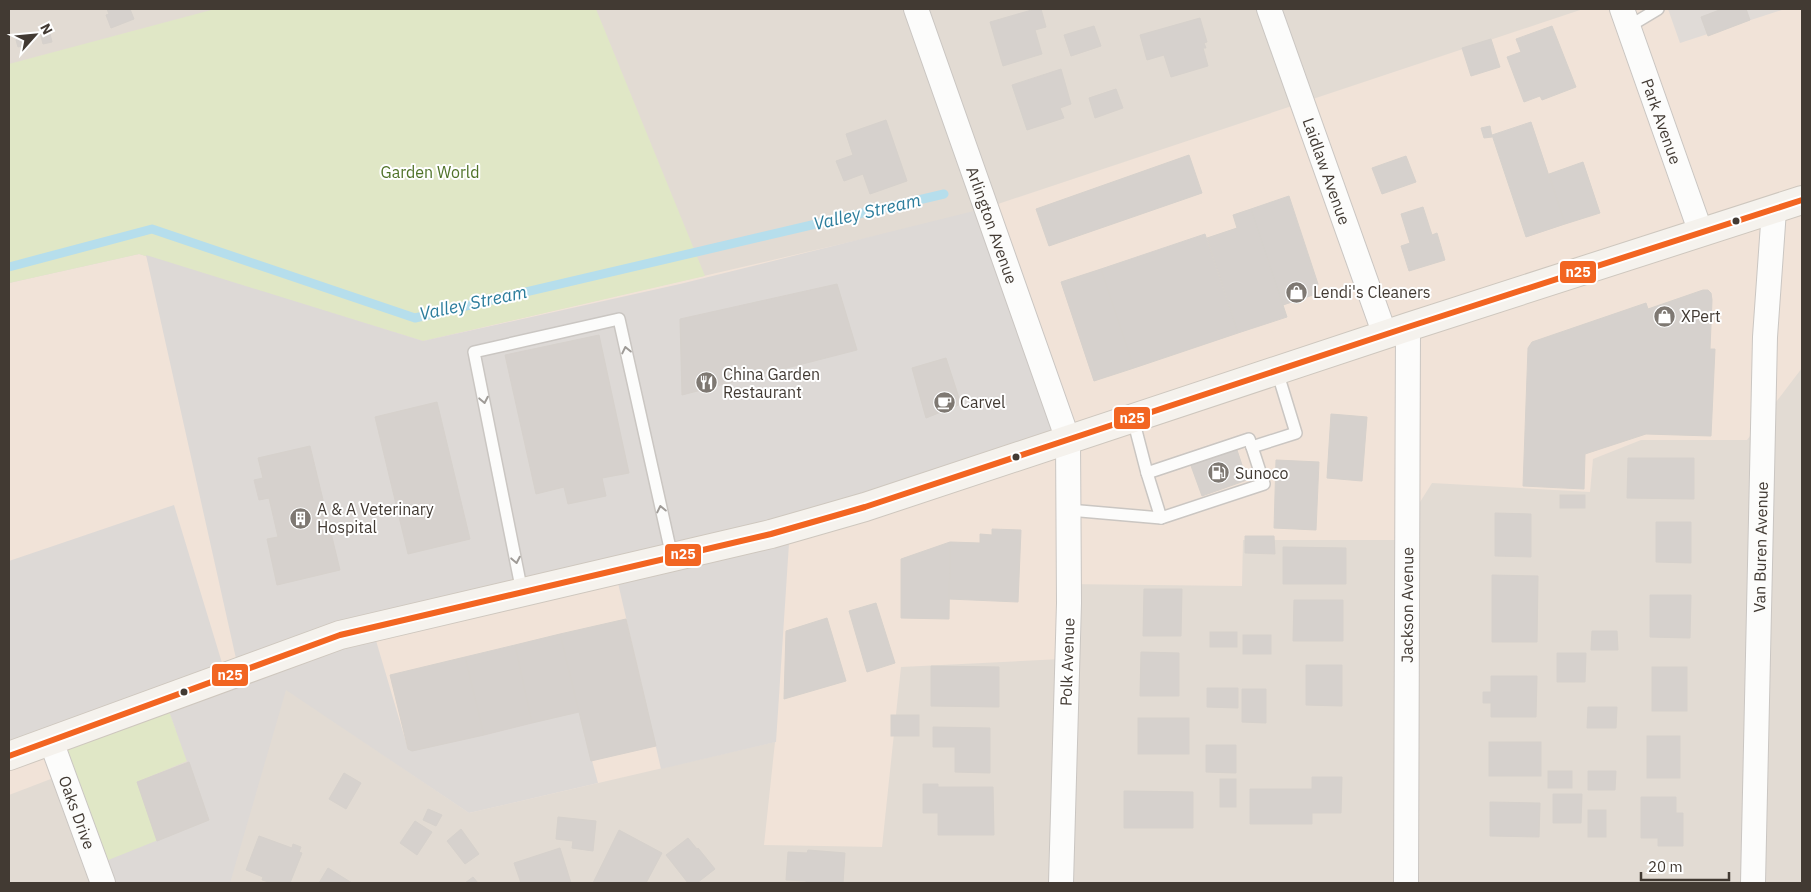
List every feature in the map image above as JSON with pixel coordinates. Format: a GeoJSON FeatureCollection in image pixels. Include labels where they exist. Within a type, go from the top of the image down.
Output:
{"type":"FeatureCollection","features":[{"type":"Feature","properties":{"kind":"main road"},"geometry":{"type":"LineString","coordinates":[[9,756],[340,634],[771,534],[865,507],[1396,331],[1802,200]]}},
{"type":"Feature","properties":{"kind":"street","name":"Arlington Avenue"},"geometry":{"type":"LineString","coordinates":[[916,9],[1068,440]]}},
{"type":"Feature","properties":{"kind":"street","name":"Laidlaw Avenue"},"geometry":{"type":"LineString","coordinates":[[1269,9],[1396,331]]}},
{"type":"Feature","properties":{"kind":"street","name":"Park Avenue"},"geometry":{"type":"LineString","coordinates":[[1625,18],[1701,233]]}},
{"type":"Feature","properties":{"kind":"street","name":"Van Buren Avenue"},"geometry":{"type":"LineString","coordinates":[[1753,883],[1765,337],[1774,210]]}},
{"type":"Feature","properties":{"kind":"street","name":"Jackson Avenue"},"geometry":{"type":"LineString","coordinates":[[1396,331],[1406,883]]}},
{"type":"Feature","properties":{"kind":"street","name":"Polk Avenue"},"geometry":{"type":"LineString","coordinates":[[1061,883],[1069,602],[1068,440]]}},
{"type":"Feature","properties":{"kind":"street","name":"Oaks Drive"},"geometry":{"type":"LineString","coordinates":[[51,741],[103,883]]}},
{"type":"Feature","properties":{"kind":"lane"},"geometry":{"type":"LineString","coordinates":[[1625,18],[1658,9]]}},
{"type":"Feature","properties":{"kind":"lane"},"geometry":{"type":"LineString","coordinates":[[522,592],[474,352],[619,319],[672,557]]}},
{"type":"Feature","properties":{"kind":"lane"},"geometry":{"type":"LineString","coordinates":[[1252,447],[1296,433],[1277,371]]}},
{"type":"Feature","properties":{"kind":"lane"},"geometry":{"type":"LineString","coordinates":[[1133,418],[1161,518]]}},
{"type":"Feature","properties":{"kind":"lane"},"geometry":{"type":"LineString","coordinates":[[1069,510],[1161,518],[1264,484],[1249,439],[1147,473]]}},
{"type":"Feature","properties":{"kind":"shaded area"},"geometry":{"type":"Polygon","coordinates":[[[9,9],[1802,9],[1802,883],[9,883],[9,9]]]}},
{"type":"Feature","properties":{"kind":"shaded area"},"geometry":{"type":"Polygon","coordinates":[[[1583,9],[1802,9],[1802,368],[1747,440],[1641,440],[1593,459],[1590,492],[1432,483],[1396,540],[1243,540],[1242,586],[1063,584],[1061,659],[901,667],[882,847],[764,845],[775,742],[469,813],[286,689],[9,795],[9,283],[139,254],[423,341],[962,216],[1583,9]]]}},
{"type":"Feature","properties":{"kind":"shaded area"},"geometry":{"type":"Polygon","coordinates":[[[1668,9],[1785,9],[1680,43],[1668,9]]]}},
{"type":"Feature","properties":{"kind":"shaded area"},"geometry":{"type":"Polygon","coordinates":[[[986,208],[1068,440],[790,528],[776,742],[661,769],[615,570],[372,627],[408,749],[579,712],[598,783],[469,813],[286,690],[230,883],[103,883],[96,865],[208,820],[165,700],[9,756],[9,561],[174,505],[226,676],[239,672],[146,255],[423,341],[680,284],[986,208]]]}},
{"type":"Feature","properties":{"kind":"green space","name":"Garden World"},"geometry":{"type":"Polygon","coordinates":[[[215,9],[596,9],[705,276],[423,341],[139,254],[9,283],[9,64],[215,9]]]}},
{"type":"Feature","properties":{"kind":"green space"},"geometry":{"type":"Polygon","coordinates":[[[165,699],[187,761],[137,782],[157,841],[96,865],[51,741],[165,699]]]}},
{"type":"Feature","properties":{"kind":"building"},"geometry":{"type":"Polygon","coordinates":[[[107,9],[130,9],[134,19],[111,28],[106,15],[109,14],[107,9]]]}},
{"type":"Feature","properties":{"kind":"building"},"geometry":{"type":"Polygon","coordinates":[[[1041,9],[1046,27],[1035,30],[1042,54],[1003,66],[990,22],[1041,9]]]}},
{"type":"Feature","properties":{"kind":"building"},"geometry":{"type":"Polygon","coordinates":[[[1722,9],[1746,9],[1750,20],[1708,36],[1701,17],[1722,9]]]}},
{"type":"Feature","properties":{"kind":"building"},"geometry":{"type":"Polygon","coordinates":[[[1200,18],[1207,42],[1204,43],[1206,48],[1203,48],[1208,66],[1171,77],[1164,55],[1147,60],[1140,35],[1200,18]]]}},
{"type":"Feature","properties":{"kind":"building"},"geometry":{"type":"Polygon","coordinates":[[[1094,26],[1101,46],[1071,56],[1064,35],[1094,26]]]}},
{"type":"Feature","properties":{"kind":"building"},"geometry":{"type":"Polygon","coordinates":[[[1552,26],[1576,87],[1542,100],[1540,96],[1524,102],[1507,57],[1521,52],[1516,39],[1552,26]]]}},
{"type":"Feature","properties":{"kind":"building"},"geometry":{"type":"Polygon","coordinates":[[[49,30],[52,42],[43,44],[40,32],[49,30]]]}},
{"type":"Feature","properties":{"kind":"building"},"geometry":{"type":"Polygon","coordinates":[[[31,36],[33,43],[18,47],[16,40],[31,36]]]}},
{"type":"Feature","properties":{"kind":"building"},"geometry":{"type":"Polygon","coordinates":[[[1491,39],[1500,67],[1471,76],[1462,48],[1491,39]]]}},
{"type":"Feature","properties":{"kind":"building"},"geometry":{"type":"Polygon","coordinates":[[[1061,69],[1071,104],[1060,108],[1064,118],[1027,130],[1012,85],[1061,69]]]}},
{"type":"Feature","properties":{"kind":"building"},"geometry":{"type":"Polygon","coordinates":[[[1116,89],[1123,108],[1095,118],[1089,98],[1116,89]]]}},
{"type":"Feature","properties":{"kind":"building"},"geometry":{"type":"Polygon","coordinates":[[[886,120],[907,181],[870,194],[863,174],[844,181],[836,161],[853,155],[846,134],[886,120]]]}},
{"type":"Feature","properties":{"kind":"building"},"geometry":{"type":"Polygon","coordinates":[[[1531,122],[1565,224],[1526,237],[1492,135],[1531,122]]]}},
{"type":"Feature","properties":{"kind":"building"},"geometry":{"type":"Polygon","coordinates":[[[1490,126],[1492,137],[1484,138],[1481,128],[1490,126]]]}},
{"type":"Feature","properties":{"kind":"building"},"geometry":{"type":"Polygon","coordinates":[[[1189,155],[1202,193],[1049,246],[1036,209],[1189,155]]]}},
{"type":"Feature","properties":{"kind":"building"},"geometry":{"type":"Polygon","coordinates":[[[1406,156],[1416,182],[1382,194],[1372,168],[1406,156]]]}},
{"type":"Feature","properties":{"kind":"building"},"geometry":{"type":"Polygon","coordinates":[[[1583,162],[1600,213],[1565,224],[1549,174],[1583,162]]]}},
{"type":"Feature","properties":{"kind":"building"},"geometry":{"type":"Polygon","coordinates":[[[1289,196],[1318,284],[1313,295],[1283,305],[1251,209],[1289,196]]]}},
{"type":"Feature","properties":{"kind":"building"},"geometry":{"type":"Polygon","coordinates":[[[1423,207],[1432,235],[1437,233],[1445,260],[1409,271],[1401,246],[1410,243],[1401,214],[1423,207]]]}},
{"type":"Feature","properties":{"kind":"building"},"geometry":{"type":"Polygon","coordinates":[[[1251,209],[1287,317],[1238,333],[1207,238],[1237,228],[1233,215],[1251,209]]]}},
{"type":"Feature","properties":{"kind":"building"},"geometry":{"type":"Polygon","coordinates":[[[1205,234],[1238,333],[1134,368],[1101,269],[1205,234]]]}},
{"type":"Feature","properties":{"kind":"building"},"geometry":{"type":"Polygon","coordinates":[[[1101,269],[1134,368],[1094,381],[1061,282],[1101,269]]]}},
{"type":"Feature","properties":{"kind":"building"},"geometry":{"type":"Polygon","coordinates":[[[837,284],[857,350],[682,395],[680,319],[837,284]]]}},
{"type":"Feature","properties":{"kind":"building"},"geometry":{"type":"Polygon","coordinates":[[[1703,290],[1708,290],[1711,293],[1710,349],[1715,349],[1711,436],[1646,434],[1585,454],[1584,489],[1523,486],[1528,348],[1532,342],[1646,303],[1648,309],[1703,290]]]}},
{"type":"Feature","properties":{"kind":"building"},"geometry":{"type":"Polygon","coordinates":[[[599,335],[629,473],[602,478],[606,496],[568,504],[564,487],[536,494],[505,355],[599,335]]]}},
{"type":"Feature","properties":{"kind":"building"},"geometry":{"type":"Polygon","coordinates":[[[946,358],[961,404],[926,418],[912,368],[946,358]]]}},
{"type":"Feature","properties":{"kind":"building"},"geometry":{"type":"Polygon","coordinates":[[[437,402],[470,539],[408,554],[375,417],[437,402]]]}},
{"type":"Feature","properties":{"kind":"building"},"geometry":{"type":"Polygon","coordinates":[[[1331,414],[1367,417],[1362,481],[1327,478],[1331,414]]]}},
{"type":"Feature","properties":{"kind":"building","name":"A & A Veterinary Hospital"},"geometry":{"type":"Polygon","coordinates":[[[310,446],[340,570],[277,585],[267,539],[278,537],[269,498],[259,500],[254,480],[263,478],[258,458],[310,446]]]}},
{"type":"Feature","properties":{"kind":"building"},"geometry":{"type":"Polygon","coordinates":[[[1236,447],[1247,480],[1202,496],[1190,463],[1236,447]]]}},
{"type":"Feature","properties":{"kind":"building"},"geometry":{"type":"Polygon","coordinates":[[[1628,458],[1694,458],[1694,499],[1627,498],[1628,458]]]}},
{"type":"Feature","properties":{"kind":"building"},"geometry":{"type":"Polygon","coordinates":[[[1276,460],[1319,462],[1316,530],[1274,528],[1276,460]]]}},
{"type":"Feature","properties":{"kind":"building"},"geometry":{"type":"Polygon","coordinates":[[[1560,495],[1585,495],[1585,508],[1560,508],[1560,495]]]}},
{"type":"Feature","properties":{"kind":"building"},"geometry":{"type":"Polygon","coordinates":[[[1495,513],[1531,514],[1531,557],[1495,556],[1495,513]]]}},
{"type":"Feature","properties":{"kind":"building"},"geometry":{"type":"Polygon","coordinates":[[[1656,522],[1691,522],[1691,563],[1656,562],[1656,522]]]}},
{"type":"Feature","properties":{"kind":"building"},"geometry":{"type":"Polygon","coordinates":[[[992,529],[1021,530],[1018,602],[949,599],[950,542],[980,543],[980,534],[992,535],[992,529]]]}},
{"type":"Feature","properties":{"kind":"building"},"geometry":{"type":"Polygon","coordinates":[[[1245,536],[1274,536],[1275,554],[1245,553],[1245,536]]]}},
{"type":"Feature","properties":{"kind":"building"},"geometry":{"type":"Polygon","coordinates":[[[950,542],[949,619],[901,618],[901,559],[950,542]]]}},
{"type":"Feature","properties":{"kind":"building"},"geometry":{"type":"Polygon","coordinates":[[[1283,547],[1346,548],[1346,584],[1283,584],[1283,547]]]}},
{"type":"Feature","properties":{"kind":"building"},"geometry":{"type":"Polygon","coordinates":[[[1492,575],[1538,576],[1537,642],[1492,642],[1492,575]]]}},
{"type":"Feature","properties":{"kind":"building"},"geometry":{"type":"Polygon","coordinates":[[[1144,589],[1182,589],[1181,636],[1143,636],[1144,589]]]}},
{"type":"Feature","properties":{"kind":"building"},"geometry":{"type":"Polygon","coordinates":[[[1650,595],[1691,595],[1690,638],[1650,637],[1650,595]]]}},
{"type":"Feature","properties":{"kind":"building"},"geometry":{"type":"Polygon","coordinates":[[[1294,600],[1343,600],[1343,641],[1293,641],[1294,600]]]}},
{"type":"Feature","properties":{"kind":"building"},"geometry":{"type":"Polygon","coordinates":[[[876,603],[895,663],[867,672],[849,611],[876,603]]]}},
{"type":"Feature","properties":{"kind":"building"},"geometry":{"type":"Polygon","coordinates":[[[827,618],[846,681],[784,699],[786,631],[827,618]]]}},
{"type":"Feature","properties":{"kind":"building"},"geometry":{"type":"Polygon","coordinates":[[[626,619],[656,746],[591,761],[560,634],[626,619]]]}},
{"type":"Feature","properties":{"kind":"building"},"geometry":{"type":"Polygon","coordinates":[[[1592,631],[1617,631],[1618,650],[1591,650],[1592,631]]]}},
{"type":"Feature","properties":{"kind":"building"},"geometry":{"type":"Polygon","coordinates":[[[1210,632],[1237,632],[1237,647],[1210,647],[1210,632]]]}},
{"type":"Feature","properties":{"kind":"building"},"geometry":{"type":"Polygon","coordinates":[[[560,634],[579,712],[532,723],[515,645],[560,634]]]}},
{"type":"Feature","properties":{"kind":"building"},"geometry":{"type":"Polygon","coordinates":[[[1243,635],[1271,635],[1271,654],[1243,654],[1243,635]]]}},
{"type":"Feature","properties":{"kind":"building"},"geometry":{"type":"Polygon","coordinates":[[[515,645],[532,723],[484,735],[465,657],[515,645]]]}},
{"type":"Feature","properties":{"kind":"building"},"geometry":{"type":"Polygon","coordinates":[[[1141,652],[1179,653],[1179,696],[1140,696],[1141,652]]]}},
{"type":"Feature","properties":{"kind":"building"},"geometry":{"type":"Polygon","coordinates":[[[1557,653],[1586,653],[1585,682],[1557,682],[1557,653]]]}},
{"type":"Feature","properties":{"kind":"building"},"geometry":{"type":"Polygon","coordinates":[[[465,657],[484,735],[412,751],[408,749],[390,675],[465,657]]]}},
{"type":"Feature","properties":{"kind":"building"},"geometry":{"type":"Polygon","coordinates":[[[1306,665],[1342,665],[1342,706],[1306,705],[1306,665]]]}},
{"type":"Feature","properties":{"kind":"building"},"geometry":{"type":"Polygon","coordinates":[[[931,666],[999,667],[999,707],[931,706],[931,666]]]}},
{"type":"Feature","properties":{"kind":"building"},"geometry":{"type":"Polygon","coordinates":[[[1652,667],[1687,667],[1687,711],[1652,711],[1652,667]]]}},
{"type":"Feature","properties":{"kind":"building"},"geometry":{"type":"Polygon","coordinates":[[[1491,676],[1537,676],[1536,717],[1491,717],[1491,703],[1483,703],[1483,692],[1491,692],[1491,676]]]}},
{"type":"Feature","properties":{"kind":"building"},"geometry":{"type":"Polygon","coordinates":[[[1207,688],[1238,688],[1238,708],[1207,707],[1207,688]]]}},
{"type":"Feature","properties":{"kind":"building"},"geometry":{"type":"Polygon","coordinates":[[[1242,689],[1266,689],[1266,723],[1242,722],[1242,689]]]}},
{"type":"Feature","properties":{"kind":"building"},"geometry":{"type":"Polygon","coordinates":[[[1588,707],[1617,707],[1616,728],[1587,728],[1588,707]]]}},
{"type":"Feature","properties":{"kind":"building"},"geometry":{"type":"Polygon","coordinates":[[[891,715],[919,715],[919,736],[891,736],[891,715]]]}},
{"type":"Feature","properties":{"kind":"building"},"geometry":{"type":"Polygon","coordinates":[[[1138,718],[1189,718],[1189,754],[1138,754],[1138,718]]]}},
{"type":"Feature","properties":{"kind":"building"},"geometry":{"type":"Polygon","coordinates":[[[933,727],[990,728],[990,773],[955,772],[955,747],[933,747],[933,727]]]}},
{"type":"Feature","properties":{"kind":"building"},"geometry":{"type":"Polygon","coordinates":[[[1647,736],[1680,736],[1680,778],[1647,778],[1647,736]]]}},
{"type":"Feature","properties":{"kind":"building"},"geometry":{"type":"Polygon","coordinates":[[[1489,742],[1541,742],[1541,776],[1489,776],[1489,742]]]}},
{"type":"Feature","properties":{"kind":"building"},"geometry":{"type":"Polygon","coordinates":[[[1206,745],[1236,745],[1236,773],[1206,772],[1206,745]]]}},
{"type":"Feature","properties":{"kind":"building"},"geometry":{"type":"Polygon","coordinates":[[[189,762],[209,820],[157,841],[137,782],[189,762]]]}},
{"type":"Feature","properties":{"kind":"building"},"geometry":{"type":"Polygon","coordinates":[[[1548,771],[1572,771],[1572,788],[1548,788],[1548,771]]]}},
{"type":"Feature","properties":{"kind":"building"},"geometry":{"type":"Polygon","coordinates":[[[1588,771],[1616,771],[1615,790],[1588,790],[1588,771]]]}},
{"type":"Feature","properties":{"kind":"building"},"geometry":{"type":"Polygon","coordinates":[[[344,773],[361,783],[346,809],[329,799],[344,773]]]}},
{"type":"Feature","properties":{"kind":"building"},"geometry":{"type":"Polygon","coordinates":[[[1312,777],[1342,777],[1341,813],[1312,813],[1312,824],[1250,824],[1250,789],[1312,789],[1312,777]]]}},
{"type":"Feature","properties":{"kind":"building"},"geometry":{"type":"Polygon","coordinates":[[[1220,779],[1236,779],[1236,807],[1220,807],[1220,779]]]}},
{"type":"Feature","properties":{"kind":"building"},"geometry":{"type":"Polygon","coordinates":[[[923,784],[938,784],[938,787],[993,787],[994,835],[938,835],[938,813],[923,813],[923,784]]]}},
{"type":"Feature","properties":{"kind":"building"},"geometry":{"type":"Polygon","coordinates":[[[1124,791],[1193,792],[1193,828],[1124,828],[1124,791]]]}},
{"type":"Feature","properties":{"kind":"building"},"geometry":{"type":"Polygon","coordinates":[[[1553,794],[1582,794],[1581,823],[1553,823],[1553,794]]]}},
{"type":"Feature","properties":{"kind":"building"},"geometry":{"type":"Polygon","coordinates":[[[1641,797],[1676,797],[1676,813],[1683,813],[1683,846],[1658,846],[1658,838],[1641,838],[1641,797]]]}},
{"type":"Feature","properties":{"kind":"building"},"geometry":{"type":"Polygon","coordinates":[[[1490,802],[1540,803],[1539,837],[1490,836],[1490,802]]]}},
{"type":"Feature","properties":{"kind":"building"},"geometry":{"type":"Polygon","coordinates":[[[428,809],[442,815],[436,826],[423,820],[428,809]]]}},
{"type":"Feature","properties":{"kind":"building"},"geometry":{"type":"Polygon","coordinates":[[[1588,810],[1606,810],[1606,837],[1588,837],[1588,810]]]}},
{"type":"Feature","properties":{"kind":"building"},"geometry":{"type":"Polygon","coordinates":[[[558,817],[596,821],[593,851],[572,848],[573,841],[556,839],[558,817]]]}},
{"type":"Feature","properties":{"kind":"building"},"geometry":{"type":"Polygon","coordinates":[[[415,821],[432,832],[417,855],[400,843],[415,821]]]}},
{"type":"Feature","properties":{"kind":"building"},"geometry":{"type":"Polygon","coordinates":[[[461,829],[479,854],[465,864],[447,841],[461,829]]]}},
{"type":"Feature","properties":{"kind":"building"},"geometry":{"type":"Polygon","coordinates":[[[619,830],[662,853],[646,883],[593,883],[619,830]]]}},
{"type":"Feature","properties":{"kind":"building"},"geometry":{"type":"Polygon","coordinates":[[[259,836],[292,848],[293,844],[301,847],[299,852],[302,853],[290,883],[272,883],[262,880],[263,877],[246,870],[259,836]]]}},
{"type":"Feature","properties":{"kind":"building"},"geometry":{"type":"Polygon","coordinates":[[[688,838],[715,869],[697,883],[688,883],[666,855],[688,838]]]}},
{"type":"Feature","properties":{"kind":"building"},"geometry":{"type":"Polygon","coordinates":[[[560,848],[571,883],[521,883],[514,863],[560,848]]]}},
{"type":"Feature","properties":{"kind":"building"},"geometry":{"type":"Polygon","coordinates":[[[808,850],[845,853],[843,883],[806,883],[806,881],[786,880],[788,852],[807,853],[808,850]]]}},
{"type":"Feature","properties":{"kind":"building"},"geometry":{"type":"Polygon","coordinates":[[[328,868],[352,883],[319,883],[328,868]]]}},
{"type":"Feature","properties":{"kind":"building"},"geometry":{"type":"Polygon","coordinates":[[[473,877],[478,883],[465,883],[473,877]]]}},
{"type":"Feature","properties":{"kind":"waterway","name":"Valley Stream"},"geometry":{"type":"LineString","coordinates":[[9,267],[152,229],[415,318],[944,194]]}},
{"type":"Feature","properties":{"kind":"transit line","name":"n25"},"geometry":{"type":"LineString","coordinates":[[9,756],[340,635],[771,534],[865,507],[1408,327],[1802,200]]}},
{"type":"Feature","properties":{"kind":"place","name":"Lendi's Cleaners"},"geometry":{"type":"Point","coordinates":[1297,292]}},
{"type":"Feature","properties":{"kind":"place","name":"XPert"},"geometry":{"type":"Point","coordinates":[1665,316]}},
{"type":"Feature","properties":{"kind":"place","name":"China Garden Restaurant"},"geometry":{"type":"Point","coordinates":[707,383]}},
{"type":"Feature","properties":{"kind":"place","name":"Carvel"},"geometry":{"type":"Point","coordinates":[944,402]}},
{"type":"Feature","properties":{"kind":"place","name":"Sunoco"},"geometry":{"type":"Point","coordinates":[1219,473]}},
{"type":"Feature","properties":{"kind":"place","name":"A & A Veterinary Hospital"},"geometry":{"type":"Point","coordinates":[301,518]}}]}
